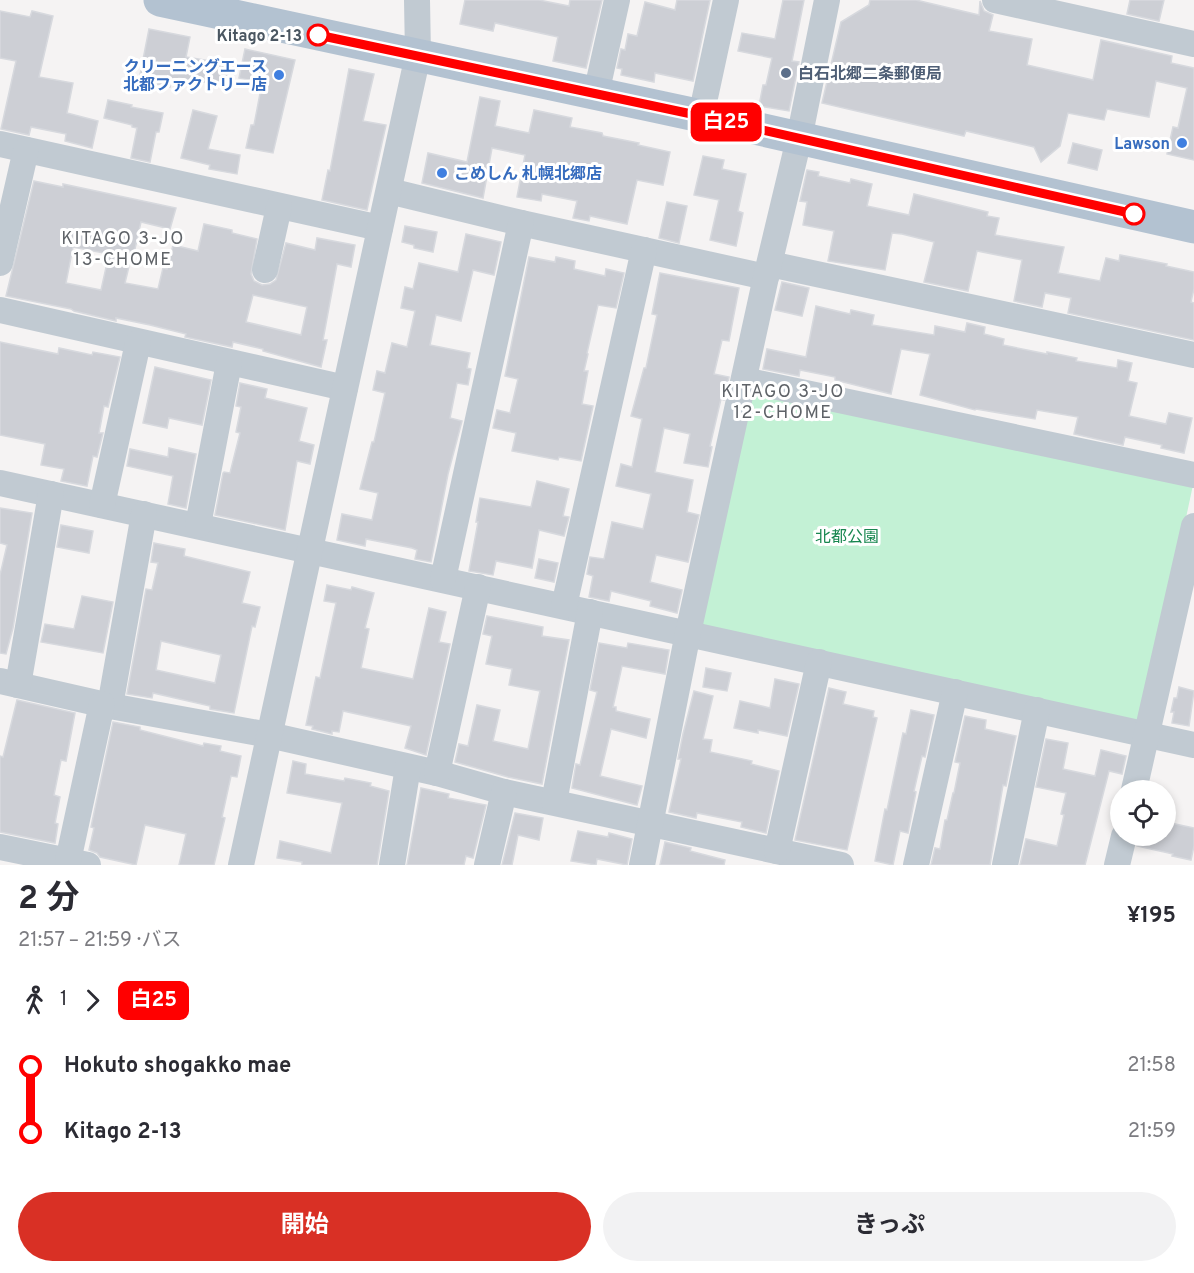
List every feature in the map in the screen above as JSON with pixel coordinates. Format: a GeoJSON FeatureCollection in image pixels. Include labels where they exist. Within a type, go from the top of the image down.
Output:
{"type":"FeatureCollection","features":[{"type":"Feature","properties":{"kind":"main road"},"geometry":{"type":"LineString","coordinates":[[160,0],[701,116],[1194,227]]}},
{"type":"Feature","properties":{"kind":"street"},"geometry":{"type":"LineString","coordinates":[[241,865],[418,55],[417,0]]}},
{"type":"Feature","properties":{"kind":"street"},"geometry":{"type":"LineString","coordinates":[[596,94],[617,0]]}},
{"type":"Feature","properties":{"kind":"street"},"geometry":{"type":"LineString","coordinates":[[701,116],[726,0]]}},
{"type":"Feature","properties":{"kind":"street"},"geometry":{"type":"LineString","coordinates":[[642,865],[688,633],[828,0]]}},
{"type":"Feature","properties":{"kind":"street"},"geometry":{"type":"LineString","coordinates":[[995,0],[1194,44]]}},
{"type":"Feature","properties":{"kind":"street"},"geometry":{"type":"LineString","coordinates":[[0,144],[380,228]]}},
{"type":"Feature","properties":{"kind":"street"},"geometry":{"type":"LineString","coordinates":[[0,263],[26,150]]}},
{"type":"Feature","properties":{"kind":"street"},"geometry":{"type":"LineString","coordinates":[[388,191],[644,250],[768,270],[1194,355]]}},
{"type":"Feature","properties":{"kind":"street"},"geometry":{"type":"LineString","coordinates":[[265,270],[279,207]]}},
{"type":"Feature","properties":{"kind":"street"},"geometry":{"type":"LineString","coordinates":[[443,579],[521,223]]}},
{"type":"Feature","properties":{"kind":"street"},"geometry":{"type":"LineString","coordinates":[[564,606],[644,250]]}},
{"type":"Feature","properties":{"kind":"street"},"geometry":{"type":"LineString","coordinates":[[0,310],[345,388]]}},
{"type":"Feature","properties":{"kind":"street"},"geometry":{"type":"LineString","coordinates":[[102,505],[138,343]]}},
{"type":"Feature","properties":{"kind":"street"},"geometry":{"type":"LineString","coordinates":[[198,525],[229,363]]}},
{"type":"Feature","properties":{"kind":"street"},"geometry":{"type":"LineString","coordinates":[[744,380],[1194,475]]}},
{"type":"Feature","properties":{"kind":"street"},"geometry":{"type":"LineString","coordinates":[[0,483],[1194,745]]}},
{"type":"Feature","properties":{"kind":"street"},"geometry":{"type":"LineString","coordinates":[[51,494],[9,683],[106,705],[269,735],[438,773],[504,792],[651,823],[764,854],[840,865]]}},
{"type":"Feature","properties":{"kind":"street"},"geometry":{"type":"LineString","coordinates":[[0,846],[78,863],[106,705],[144,514]]}},
{"type":"Feature","properties":{"kind":"street"},"geometry":{"type":"LineString","coordinates":[[1136,780],[1194,526]]}},
{"type":"Feature","properties":{"kind":"street"},"geometry":{"type":"LineString","coordinates":[[438,773],[478,587]]}},
{"type":"Feature","properties":{"kind":"street"},"geometry":{"type":"LineString","coordinates":[[554,802],[590,612]]}},
{"type":"Feature","properties":{"kind":"street"},"geometry":{"type":"LineString","coordinates":[[764,854],[819,662]]}},
{"type":"Feature","properties":{"kind":"street"},"geometry":{"type":"LineString","coordinates":[[916,865],[955,692]]}},
{"type":"Feature","properties":{"kind":"street"},"geometry":{"type":"LineString","coordinates":[[1005,865],[1037,710]]}},
{"type":"Feature","properties":{"kind":"street"},"geometry":{"type":"LineString","coordinates":[[392,865],[408,767]]}},
{"type":"Feature","properties":{"kind":"street"},"geometry":{"type":"LineString","coordinates":[[487,865],[504,792]]}},
{"type":"Feature","properties":{"kind":"street"},"geometry":{"type":"LineString","coordinates":[[1117,865],[1122,846]]}},
{"type":"Feature","properties":{"kind":"green space","name":"北都公園"},"geometry":{"type":"Polygon","coordinates":[[[750,389],[1193,485],[1142,723],[700,631],[750,389]]]}},
{"type":"Feature","properties":{"kind":"building"},"geometry":{"type":"Polygon","coordinates":[[[465,0],[539,0],[569,6],[570,0],[602,0],[586,68],[553,61],[558,37],[495,23],[493,31],[460,24],[465,0]]]}},
{"type":"Feature","properties":{"kind":"building"},"geometry":{"type":"Polygon","coordinates":[[[677,0],[710,0],[693,81],[655,73],[654,82],[621,75],[622,69],[617,68],[621,49],[625,50],[628,34],[637,36],[645,2],[675,10],[677,0]]]}},
{"type":"Feature","properties":{"kind":"building"},"geometry":{"type":"Polygon","coordinates":[[[783,0],[804,0],[792,61],[799,62],[789,111],[759,106],[772,58],[738,51],[742,33],[775,39],[783,0]]]}},
{"type":"Feature","properties":{"kind":"building"},"geometry":{"type":"Polygon","coordinates":[[[870,0],[916,0],[979,15],[980,1],[984,11],[993,15],[989,31],[1032,39],[1027,65],[1093,80],[1101,40],[1172,56],[1171,63],[1194,68],[1194,160],[1167,154],[1173,127],[1178,128],[1187,88],[1156,81],[1149,117],[1107,109],[1104,120],[1068,113],[1060,146],[1041,162],[1034,147],[966,131],[964,136],[822,103],[841,22],[869,5],[870,0]]]}},
{"type":"Feature","properties":{"kind":"building"},"geometry":{"type":"Polygon","coordinates":[[[1130,0],[1164,0],[1159,21],[1127,14],[1130,0]]]}},
{"type":"Feature","properties":{"kind":"building"},"geometry":{"type":"Polygon","coordinates":[[[0,11],[30,17],[32,11],[53,16],[39,77],[73,83],[67,113],[98,121],[92,148],[65,141],[66,134],[31,127],[29,135],[1,129],[16,61],[0,58],[0,11]]]}},
{"type":"Feature","properties":{"kind":"building"},"geometry":{"type":"Polygon","coordinates":[[[149,29],[190,37],[186,57],[230,64],[226,86],[179,78],[178,83],[171,81],[170,87],[139,80],[149,29]]]}},
{"type":"Feature","properties":{"kind":"building"},"geometry":{"type":"Polygon","coordinates":[[[245,49],[295,60],[273,153],[246,148],[251,125],[254,125],[262,83],[239,78],[245,49]]]}},
{"type":"Feature","properties":{"kind":"building"},"geometry":{"type":"Polygon","coordinates":[[[349,69],[374,74],[363,121],[386,125],[367,210],[322,200],[328,170],[330,171],[349,69]]]}},
{"type":"Feature","properties":{"kind":"building"},"geometry":{"type":"Polygon","coordinates":[[[480,97],[500,101],[495,126],[529,133],[534,110],[572,118],[570,127],[602,133],[603,136],[670,152],[663,185],[637,180],[627,224],[590,216],[589,221],[573,218],[577,201],[542,194],[541,201],[517,197],[525,155],[492,148],[483,198],[422,183],[428,153],[467,162],[480,97]]]}},
{"type":"Feature","properties":{"kind":"building"},"geometry":{"type":"Polygon","coordinates":[[[108,100],[163,113],[159,132],[156,132],[150,162],[131,158],[137,128],[104,118],[108,100]]]}},
{"type":"Feature","properties":{"kind":"building"},"geometry":{"type":"Polygon","coordinates":[[[193,110],[217,116],[208,149],[240,155],[237,174],[209,169],[210,165],[181,158],[193,110]]]}},
{"type":"Feature","properties":{"kind":"building"},"geometry":{"type":"Polygon","coordinates":[[[1073,143],[1102,150],[1097,170],[1068,163],[1073,143]]]}},
{"type":"Feature","properties":{"kind":"building"},"geometry":{"type":"Polygon","coordinates":[[[703,156],[724,160],[722,169],[746,174],[738,211],[743,213],[736,246],[710,240],[719,200],[694,195],[703,156]]]}},
{"type":"Feature","properties":{"kind":"building"},"geometry":{"type":"Polygon","coordinates":[[[807,170],[819,172],[818,176],[850,183],[851,179],[872,184],[867,206],[909,215],[914,194],[988,212],[987,216],[999,218],[995,235],[1064,247],[1058,273],[1100,281],[1106,258],[1119,261],[1120,255],[1194,272],[1191,302],[1194,303],[1194,340],[1068,313],[1071,298],[1045,293],[1042,307],[1014,301],[1022,260],[977,251],[968,291],[924,282],[934,242],[902,234],[892,233],[885,270],[828,261],[834,231],[803,225],[807,202],[800,201],[807,170]]]}},
{"type":"Feature","properties":{"kind":"building"},"geometry":{"type":"Polygon","coordinates":[[[34,181],[63,187],[63,184],[176,208],[170,229],[141,222],[125,283],[158,289],[163,268],[167,269],[173,245],[198,251],[204,224],[232,230],[232,233],[257,239],[251,274],[254,281],[262,285],[276,280],[286,243],[315,250],[317,238],[355,245],[351,267],[337,264],[323,340],[327,340],[321,367],[233,342],[232,347],[185,337],[186,334],[150,325],[116,318],[116,321],[6,296],[34,181]],[[73,247],[66,283],[101,290],[109,254],[73,247]],[[253,295],[246,322],[301,335],[307,307],[253,295]]]}},
{"type":"Feature","properties":{"kind":"building"},"geometry":{"type":"Polygon","coordinates":[[[667,202],[687,206],[679,243],[659,238],[667,202]]]}},
{"type":"Feature","properties":{"kind":"building"},"geometry":{"type":"Polygon","coordinates":[[[405,226],[437,232],[433,252],[414,248],[414,245],[402,242],[405,226]]]}},
{"type":"Feature","properties":{"kind":"building"},"geometry":{"type":"Polygon","coordinates":[[[466,234],[501,242],[494,275],[473,270],[461,321],[436,315],[430,345],[470,353],[467,368],[471,369],[468,385],[457,383],[450,418],[462,421],[448,474],[431,562],[415,559],[417,550],[412,548],[366,539],[365,546],[337,540],[342,514],[372,520],[378,493],[360,489],[385,393],[373,390],[377,371],[385,373],[392,343],[407,347],[415,311],[401,308],[405,287],[413,289],[419,263],[458,272],[466,234]]]}},
{"type":"Feature","properties":{"kind":"building"},"geometry":{"type":"Polygon","coordinates":[[[529,257],[555,262],[556,257],[575,261],[574,269],[605,276],[606,269],[624,273],[616,308],[598,305],[587,353],[584,371],[588,371],[582,404],[593,406],[581,461],[559,457],[558,460],[512,451],[516,433],[493,428],[497,410],[510,413],[518,379],[505,376],[529,257]]]}},
{"type":"Feature","properties":{"kind":"building"},"geometry":{"type":"Polygon","coordinates":[[[660,273],[739,288],[729,341],[722,340],[714,374],[729,377],[724,400],[721,399],[710,446],[712,447],[708,467],[684,463],[690,434],[664,428],[655,472],[693,480],[687,512],[699,515],[688,562],[656,555],[650,582],[682,590],[677,613],[650,606],[651,601],[611,591],[609,601],[589,597],[593,576],[587,574],[590,557],[604,559],[612,522],[643,529],[651,494],[616,486],[621,464],[632,467],[642,419],[631,416],[644,368],[646,368],[657,315],[652,314],[660,273]]]}},
{"type":"Feature","properties":{"kind":"building"},"geometry":{"type":"Polygon","coordinates":[[[782,282],[809,288],[802,316],[775,310],[782,282]]]}},
{"type":"Feature","properties":{"kind":"building"},"geometry":{"type":"Polygon","coordinates":[[[816,306],[850,314],[851,310],[874,315],[872,325],[934,335],[935,326],[965,332],[967,323],[985,327],[984,334],[1004,339],[1003,345],[1077,358],[1076,361],[1117,368],[1118,360],[1132,363],[1128,381],[1137,383],[1129,416],[1166,424],[1169,413],[1192,418],[1184,453],[1161,448],[1162,445],[1125,437],[1123,445],[1074,434],[1078,417],[1037,410],[1035,419],[975,410],[920,395],[930,354],[901,349],[891,394],[835,380],[835,377],[800,370],[799,376],[763,369],[767,349],[806,357],[816,306]]]}},
{"type":"Feature","properties":{"kind":"building"},"geometry":{"type":"Polygon","coordinates":[[[0,342],[58,354],[59,348],[92,355],[93,352],[120,357],[108,407],[104,406],[99,433],[103,433],[97,457],[93,456],[87,486],[61,481],[64,469],[41,465],[45,444],[0,435],[0,342]]]}},
{"type":"Feature","properties":{"kind":"building"},"geometry":{"type":"Polygon","coordinates":[[[155,367],[211,380],[202,425],[169,418],[167,428],[143,423],[155,367]]]}},
{"type":"Feature","properties":{"kind":"building"},"geometry":{"type":"Polygon","coordinates":[[[240,383],[267,389],[265,398],[307,408],[299,441],[314,445],[310,464],[297,461],[285,530],[215,515],[223,473],[230,473],[240,433],[236,432],[241,407],[236,406],[240,383]]]}},
{"type":"Feature","properties":{"kind":"building"},"geometry":{"type":"Polygon","coordinates":[[[169,448],[196,454],[186,508],[168,504],[173,476],[127,466],[130,449],[168,457],[169,448]]]}},
{"type":"Feature","properties":{"kind":"building"},"geometry":{"type":"Polygon","coordinates":[[[537,481],[569,489],[563,516],[569,517],[564,536],[539,530],[532,568],[496,561],[493,575],[469,571],[480,498],[531,507],[537,481]]]}},
{"type":"Feature","properties":{"kind":"building"},"geometry":{"type":"Polygon","coordinates":[[[0,508],[32,513],[13,628],[6,654],[0,653],[0,575],[7,545],[0,543],[0,508]]]}},
{"type":"Feature","properties":{"kind":"building"},"geometry":{"type":"Polygon","coordinates":[[[61,525],[93,531],[89,553],[57,547],[61,525]]]}},
{"type":"Feature","properties":{"kind":"building"},"geometry":{"type":"Polygon","coordinates":[[[154,543],[185,549],[184,556],[250,572],[242,603],[260,607],[255,627],[252,626],[234,713],[210,709],[210,706],[153,693],[152,698],[127,694],[146,589],[152,590],[158,563],[151,562],[154,543]],[[161,641],[156,670],[215,683],[221,655],[161,641]]]}},
{"type":"Feature","properties":{"kind":"building"},"geometry":{"type":"Polygon","coordinates":[[[539,559],[558,563],[554,582],[535,578],[539,559]]]}},
{"type":"Feature","properties":{"kind":"building"},"geometry":{"type":"Polygon","coordinates":[[[327,585],[351,590],[352,587],[374,593],[365,628],[369,629],[361,668],[413,679],[429,608],[446,612],[439,642],[450,644],[426,755],[405,748],[411,726],[343,711],[339,732],[332,731],[332,734],[312,729],[313,726],[306,725],[316,677],[320,678],[336,603],[324,601],[327,585]]]}},
{"type":"Feature","properties":{"kind":"building"},"geometry":{"type":"Polygon","coordinates":[[[82,596],[113,602],[103,653],[41,642],[45,624],[74,629],[82,596]]]}},
{"type":"Feature","properties":{"kind":"building"},"geometry":{"type":"Polygon","coordinates":[[[487,616],[543,627],[542,636],[569,640],[542,784],[455,762],[459,744],[468,746],[477,705],[500,710],[493,741],[528,749],[540,691],[509,685],[512,669],[486,664],[492,636],[483,634],[487,616]]]}},
{"type":"Feature","properties":{"kind":"building"},"geometry":{"type":"Polygon","coordinates":[[[599,643],[627,648],[628,643],[669,650],[665,674],[622,666],[613,707],[616,707],[616,711],[650,719],[646,738],[611,729],[600,776],[642,786],[637,805],[572,788],[576,764],[580,765],[597,692],[590,690],[599,643]]]}},
{"type":"Feature","properties":{"kind":"building"},"geometry":{"type":"Polygon","coordinates":[[[706,668],[731,673],[727,691],[703,687],[706,668]]]}},
{"type":"Feature","properties":{"kind":"building"},"geometry":{"type":"Polygon","coordinates":[[[775,679],[799,684],[787,736],[734,728],[740,701],[770,708],[775,679]]]}},
{"type":"Feature","properties":{"kind":"building"},"geometry":{"type":"Polygon","coordinates":[[[1179,687],[1194,691],[1189,726],[1172,723],[1174,712],[1171,712],[1179,687]]]}},
{"type":"Feature","properties":{"kind":"building"},"geometry":{"type":"Polygon","coordinates":[[[829,688],[846,692],[843,704],[874,711],[873,717],[877,718],[847,850],[795,840],[829,688]]]}},
{"type":"Feature","properties":{"kind":"building"},"geometry":{"type":"Polygon","coordinates":[[[694,691],[713,696],[703,739],[712,740],[710,752],[752,761],[751,764],[779,771],[766,833],[741,827],[742,822],[697,813],[696,818],[669,812],[681,759],[678,759],[683,734],[694,691]]]}},
{"type":"Feature","properties":{"kind":"building"},"geometry":{"type":"Polygon","coordinates":[[[17,700],[75,713],[66,761],[61,760],[54,795],[60,797],[55,823],[58,824],[55,843],[0,832],[0,756],[3,757],[17,700]]]}},
{"type":"Feature","properties":{"kind":"building"},"geometry":{"type":"Polygon","coordinates":[[[911,710],[934,715],[925,757],[922,756],[914,791],[916,792],[908,833],[900,831],[893,865],[875,861],[903,733],[906,734],[911,710]]]}},
{"type":"Feature","properties":{"kind":"building"},"geometry":{"type":"Polygon","coordinates":[[[965,716],[986,720],[985,729],[1016,736],[1006,786],[1003,785],[990,865],[931,865],[935,848],[940,849],[945,820],[947,820],[954,793],[960,763],[955,762],[965,716]]]}},
{"type":"Feature","properties":{"kind":"building"},"geometry":{"type":"Polygon","coordinates":[[[113,722],[140,727],[140,730],[203,746],[204,743],[221,746],[220,751],[241,756],[237,777],[231,776],[222,817],[225,818],[214,865],[179,865],[186,834],[145,825],[136,865],[100,857],[89,850],[94,828],[91,827],[113,722]]]}},
{"type":"Feature","properties":{"kind":"building"},"geometry":{"type":"Polygon","coordinates":[[[1046,739],[1068,743],[1063,769],[1095,776],[1101,750],[1126,756],[1122,774],[1109,771],[1085,865],[1020,865],[1026,839],[1057,846],[1064,815],[1061,814],[1066,793],[1036,787],[1046,739]]]}},
{"type":"Feature","properties":{"kind":"building"},"geometry":{"type":"Polygon","coordinates":[[[293,761],[306,764],[305,774],[371,783],[370,786],[389,791],[377,865],[302,865],[302,862],[277,858],[280,841],[331,853],[342,803],[287,793],[293,761]]]}},
{"type":"Feature","properties":{"kind":"building"},"geometry":{"type":"Polygon","coordinates":[[[421,788],[449,794],[448,798],[486,805],[473,858],[466,856],[464,865],[407,865],[421,788]]]}},
{"type":"Feature","properties":{"kind":"building"},"geometry":{"type":"Polygon","coordinates":[[[515,813],[543,818],[539,840],[518,835],[512,865],[502,865],[515,813]]]}},
{"type":"Feature","properties":{"kind":"building"},"geometry":{"type":"Polygon","coordinates":[[[1176,824],[1194,828],[1191,860],[1172,856],[1173,854],[1137,846],[1176,846],[1176,824]]]}},
{"type":"Feature","properties":{"kind":"building"},"geometry":{"type":"Polygon","coordinates":[[[578,831],[608,837],[609,833],[632,839],[627,865],[597,859],[596,865],[571,861],[578,831]]]}},
{"type":"Feature","properties":{"kind":"building"},"geometry":{"type":"Polygon","coordinates":[[[665,842],[725,860],[724,865],[660,865],[665,842]]]}},
{"type":"Feature","properties":{"kind":"bus line","name":"白25"},"geometry":{"type":"LineString","coordinates":[[318,35],[701,116],[816,144],[1134,214]]}},
{"type":"Feature","properties":{"kind":"place","name":"Kitago 2-13"},"geometry":{"type":"Point","coordinates":[318,35]}},
{"type":"Feature","properties":{"kind":"place","name":"白石北郷二条郵便局"},"geometry":{"type":"Point","coordinates":[786,73]}},
{"type":"Feature","properties":{"kind":"place","name":"クリーニングエース 北都ファクトリー店"},"geometry":{"type":"Point","coordinates":[279,75]}},
{"type":"Feature","properties":{"kind":"place","name":"Lawson"},"geometry":{"type":"Point","coordinates":[1182,143]}},
{"type":"Feature","properties":{"kind":"place","name":"こめしん 札幌北郷店"},"geometry":{"type":"Point","coordinates":[442,173]}},
{"type":"Feature","properties":{"kind":"district","name":"KITAGO 3-JO 13-CHOME"},"geometry":{"type":"Point","coordinates":[123,248]}},
{"type":"Feature","properties":{"kind":"district","name":"KITAGO 3-JO 12-CHOME"},"geometry":{"type":"Point","coordinates":[783,401]}}]}
